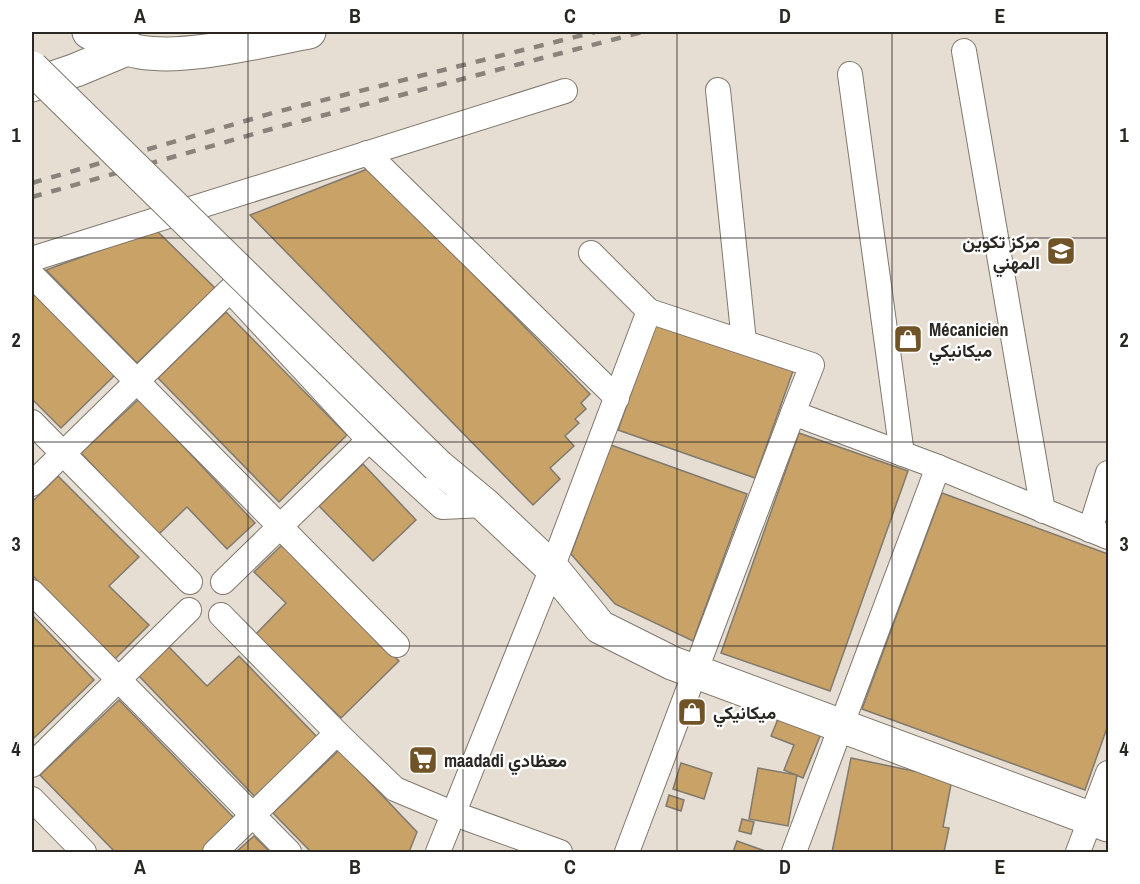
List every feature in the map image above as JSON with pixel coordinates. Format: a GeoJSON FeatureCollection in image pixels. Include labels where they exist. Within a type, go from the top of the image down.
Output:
{"type":"FeatureCollection","features":[{"type":"Feature","properties":{"kind":"main road"},"geometry":{"type":"LineString","coordinates":[[89,32],[109,42],[141,52],[177,53],[309,32]]}},
{"type":"Feature","properties":{"kind":"main road"},"geometry":{"type":"LineString","coordinates":[[32,85],[129,48]]}},
{"type":"Feature","properties":{"kind":"main road"},"geometry":{"type":"LineString","coordinates":[[32,68],[438,466],[552,568],[600,627],[672,663],[1100,822]]}},
{"type":"Feature","properties":{"kind":"street"},"geometry":{"type":"LineString","coordinates":[[964,51],[1043,511]]}},
{"type":"Feature","properties":{"kind":"street"},"geometry":{"type":"LineString","coordinates":[[850,74],[902,454]]}},
{"type":"Feature","properties":{"kind":"street"},"geometry":{"type":"LineString","coordinates":[[718,90],[744,342]]}},
{"type":"Feature","properties":{"kind":"street"},"geometry":{"type":"LineString","coordinates":[[32,259],[565,91]]}},
{"type":"Feature","properties":{"kind":"street"},"geometry":{"type":"LineString","coordinates":[[367,153],[617,398]]}},
{"type":"Feature","properties":{"kind":"street"},"geometry":{"type":"LineString","coordinates":[[591,253],[650,311],[812,365],[627,852]]}},
{"type":"Feature","properties":{"kind":"street"},"geometry":{"type":"LineString","coordinates":[[32,275],[397,645]]}},
{"type":"Feature","properties":{"kind":"street"},"geometry":{"type":"LineString","coordinates":[[32,484],[230,290],[369,440],[442,507],[485,506]]}},
{"type":"Feature","properties":{"kind":"street"},"geometry":{"type":"LineString","coordinates":[[438,852],[552,568],[650,311]]}},
{"type":"Feature","properties":{"kind":"street"},"geometry":{"type":"LineString","coordinates":[[793,413],[938,467],[1099,533],[1108,473]]}},
{"type":"Feature","properties":{"kind":"street"},"geometry":{"type":"LineString","coordinates":[[32,422],[190,582]]}},
{"type":"Feature","properties":{"kind":"street"},"geometry":{"type":"LineString","coordinates":[[223,582],[369,440]]}},
{"type":"Feature","properties":{"kind":"street"},"geometry":{"type":"LineString","coordinates":[[794,852],[938,467]]}},
{"type":"Feature","properties":{"kind":"street"},"geometry":{"type":"LineString","coordinates":[[209,575],[223,582],[229,594],[228,604],[221,615],[205,619],[195,616],[189,610],[184,595],[190,582],[200,576],[209,575]]}},
{"type":"Feature","properties":{"kind":"street"},"geometry":{"type":"LineString","coordinates":[[32,592],[289,852]]}},
{"type":"Feature","properties":{"kind":"street"},"geometry":{"type":"LineString","coordinates":[[32,765],[189,610]]}},
{"type":"Feature","properties":{"kind":"street"},"geometry":{"type":"LineString","coordinates":[[221,615],[395,789],[452,813],[560,852]]}},
{"type":"Feature","properties":{"kind":"street"},"geometry":{"type":"LineString","coordinates":[[215,852],[337,733]]}},
{"type":"Feature","properties":{"kind":"street"},"geometry":{"type":"LineString","coordinates":[[1078,852],[1100,822],[1108,772]]}},
{"type":"Feature","properties":{"kind":"street"},"geometry":{"type":"LineString","coordinates":[[32,799],[84,852]]}},
{"type":"Feature","properties":{"kind":"building"},"geometry":{"type":"Polygon","coordinates":[[[370,168],[590,394],[581,403],[586,409],[575,419],[579,423],[565,436],[574,446],[550,468],[560,479],[533,505],[250,215],[370,168]]]}},
{"type":"Feature","properties":{"kind":"building"},"geometry":{"type":"Polygon","coordinates":[[[156,230],[215,288],[137,363],[46,270],[156,230]]]}},
{"type":"Feature","properties":{"kind":"building"},"geometry":{"type":"Polygon","coordinates":[[[32,288],[115,375],[61,428],[32,399],[32,288]]]}},
{"type":"Feature","properties":{"kind":"building"},"geometry":{"type":"Polygon","coordinates":[[[226,312],[347,435],[279,502],[158,378],[226,312]]]}},
{"type":"Feature","properties":{"kind":"building"},"geometry":{"type":"Polygon","coordinates":[[[656,323],[793,371],[755,478],[618,430],[656,323]]]}},
{"type":"Feature","properties":{"kind":"building"},"geometry":{"type":"Polygon","coordinates":[[[139,399],[255,523],[227,549],[187,507],[158,535],[81,453],[139,399]]]}},
{"type":"Feature","properties":{"kind":"building"},"geometry":{"type":"Polygon","coordinates":[[[799,433],[908,471],[830,691],[721,653],[799,433]]]}},
{"type":"Feature","properties":{"kind":"building"},"geometry":{"type":"Polygon","coordinates":[[[611,445],[747,494],[693,641],[615,604],[571,554],[611,445]]]}},
{"type":"Feature","properties":{"kind":"building"},"geometry":{"type":"Polygon","coordinates":[[[363,464],[416,520],[373,561],[319,506],[363,464]]]}},
{"type":"Feature","properties":{"kind":"building"},"geometry":{"type":"Polygon","coordinates":[[[58,476],[139,557],[109,586],[149,625],[115,659],[32,575],[32,502],[58,476]]]}},
{"type":"Feature","properties":{"kind":"building"},"geometry":{"type":"Polygon","coordinates":[[[942,493],[1108,554],[1108,725],[1085,790],[862,709],[942,493]]]}},
{"type":"Feature","properties":{"kind":"building"},"geometry":{"type":"Polygon","coordinates":[[[282,545],[399,661],[341,718],[256,634],[286,603],[254,572],[282,545]]]}},
{"type":"Feature","properties":{"kind":"building"},"geometry":{"type":"Polygon","coordinates":[[[32,615],[94,680],[32,740],[32,615]]]}},
{"type":"Feature","properties":{"kind":"building"},"geometry":{"type":"Polygon","coordinates":[[[169,647],[207,686],[239,656],[320,740],[257,799],[139,676],[169,647]]]}},
{"type":"Feature","properties":{"kind":"building"},"geometry":{"type":"Polygon","coordinates":[[[119,700],[236,820],[202,852],[115,852],[40,775],[119,700]]]}},
{"type":"Feature","properties":{"kind":"building"},"geometry":{"type":"Polygon","coordinates":[[[783,707],[825,724],[803,778],[784,770],[794,745],[771,736],[783,707]]]}},
{"type":"Feature","properties":{"kind":"building"},"geometry":{"type":"Polygon","coordinates":[[[339,750],[417,832],[409,852],[311,852],[273,813],[339,750]]]}},
{"type":"Feature","properties":{"kind":"building"},"geometry":{"type":"Polygon","coordinates":[[[851,758],[952,779],[943,827],[949,828],[944,852],[832,852],[851,758]]]}},
{"type":"Feature","properties":{"kind":"building"},"geometry":{"type":"Polygon","coordinates":[[[681,763],[712,773],[704,799],[673,789],[681,763]]]}},
{"type":"Feature","properties":{"kind":"building"},"geometry":{"type":"Polygon","coordinates":[[[758,768],[797,775],[788,826],[749,819],[758,768]]]}},
{"type":"Feature","properties":{"kind":"building"},"geometry":{"type":"Polygon","coordinates":[[[669,795],[684,800],[681,811],[666,806],[669,795]]]}},
{"type":"Feature","properties":{"kind":"building"},"geometry":{"type":"Polygon","coordinates":[[[742,819],[754,822],[751,834],[739,831],[742,819]]]}},
{"type":"Feature","properties":{"kind":"building"},"geometry":{"type":"Polygon","coordinates":[[[254,836],[270,852],[236,852],[254,836]]]}},
{"type":"Feature","properties":{"kind":"building"},"geometry":{"type":"Polygon","coordinates":[[[737,841],[768,852],[733,852],[737,841]]]}},
{"type":"Feature","properties":{"kind":"railway"},"geometry":{"type":"LineString","coordinates":[[32,183],[276,112],[595,32]]}},
{"type":"Feature","properties":{"kind":"railway"},"geometry":{"type":"LineString","coordinates":[[32,197],[275,128],[642,32]]}},
{"type":"Feature","properties":{"kind":"place","name":"مركز تكوين المهني"},"geometry":{"type":"Point","coordinates":[1061,251]}},
{"type":"Feature","properties":{"kind":"place","name":"Mécanicien ميكانيكي"},"geometry":{"type":"Point","coordinates":[908,339]}},
{"type":"Feature","properties":{"kind":"place","name":"ميكانيكي"},"geometry":{"type":"Point","coordinates":[692,712]}},
{"type":"Feature","properties":{"kind":"place","name":"maadadi معظادي"},"geometry":{"type":"Point","coordinates":[423,760]}}]}
